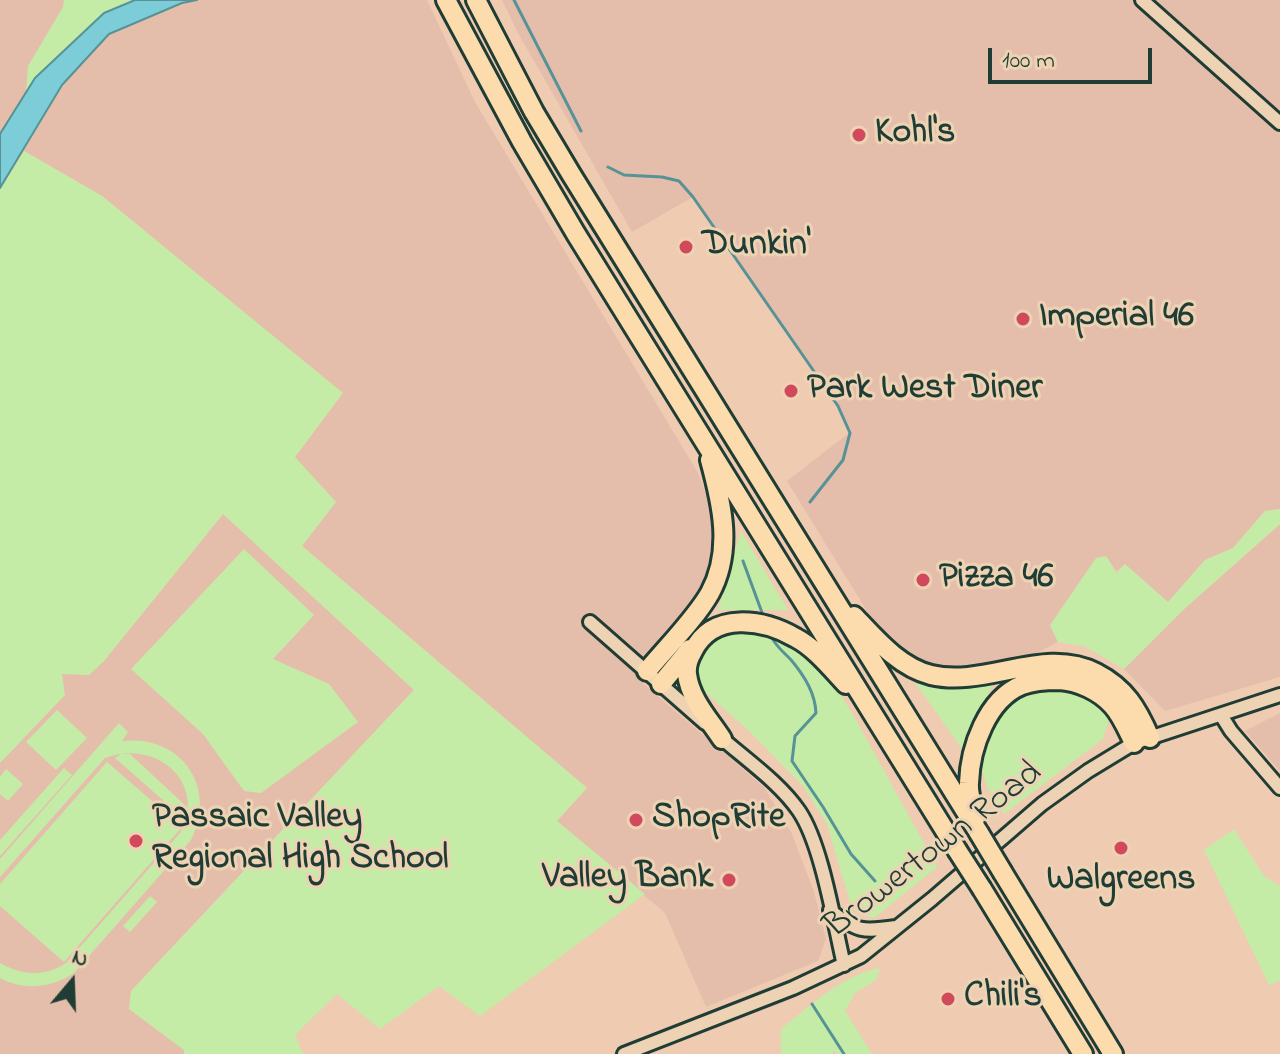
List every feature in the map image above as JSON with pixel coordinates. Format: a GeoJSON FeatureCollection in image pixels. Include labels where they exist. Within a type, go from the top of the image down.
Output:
{"type":"FeatureCollection","features":[{"type":"Feature","properties":{"kind":"highway"},"geometry":{"type":"LineString","coordinates":[[446,0],[522,142],[1083,1054]]}},
{"type":"Feature","properties":{"kind":"highway"},"geometry":{"type":"LineString","coordinates":[[476,0],[521,88],[565,164],[1113,1054]]}},
{"type":"Feature","properties":{"kind":"highway"},"geometry":{"type":"LineString","coordinates":[[654,678],[709,595],[720,569],[723,517],[704,438]]}},
{"type":"Feature","properties":{"kind":"highway"},"geometry":{"type":"LineString","coordinates":[[828,590],[884,647],[910,667],[933,675],[962,678],[1042,664],[1070,664],[1087,669],[1123,690],[1141,717],[1142,740]]}},
{"type":"Feature","properties":{"kind":"highway"},"geometry":{"type":"LineString","coordinates":[[654,678],[715,627],[747,622],[780,630],[799,639],[869,707]]}},
{"type":"Feature","properties":{"kind":"highway"},"geometry":{"type":"LineString","coordinates":[[700,637],[687,671],[691,692],[722,739]]}},
{"type":"Feature","properties":{"kind":"highway"},"geometry":{"type":"LineString","coordinates":[[979,833],[968,785],[977,741],[982,725],[1002,700],[1022,685],[1049,680],[1071,681],[1097,692],[1142,740]]}},
{"type":"Feature","properties":{"kind":"street"},"geometry":{"type":"LineString","coordinates":[[1142,0],[1280,123]]}},
{"type":"Feature","properties":{"kind":"street"},"geometry":{"type":"LineString","coordinates":[[590,622],[777,788],[801,814],[813,839],[844,965]]}},
{"type":"Feature","properties":{"kind":"street","name":"Browertown Road"},"geometry":{"type":"LineString","coordinates":[[624,1054],[793,988],[861,956],[1060,790],[1142,740],[1280,695]]}},
{"type":"Feature","properties":{"kind":"street"},"geometry":{"type":"LineString","coordinates":[[1221,715],[1238,740],[1280,788]]}},
{"type":"Feature","properties":{"kind":"street"},"geometry":{"type":"LineString","coordinates":[[830,910],[846,923],[866,932],[899,926]]}},
{"type":"Feature","properties":{"kind":"shaded area"},"geometry":{"type":"Polygon","coordinates":[[[0,0],[135,0],[104,13],[35,78],[0,134],[0,0]]]}},
{"type":"Feature","properties":{"kind":"shaded area"},"geometry":{"type":"Polygon","coordinates":[[[197,0],[427,0],[475,102],[698,473],[715,519],[711,561],[700,599],[660,644],[638,679],[764,787],[792,834],[814,892],[826,939],[818,961],[706,1007],[665,913],[556,821],[587,788],[302,546],[295,457],[342,393],[102,196],[24,151],[62,85],[109,34],[182,3],[197,0]]]}},
{"type":"Feature","properties":{"kind":"shaded area"},"geometry":{"type":"Polygon","coordinates":[[[502,0],[1280,0],[1280,509],[1265,511],[1233,548],[1205,560],[1168,603],[1124,565],[1050,625],[1058,642],[1021,661],[965,667],[932,665],[908,654],[873,621],[787,481],[849,433],[838,406],[693,197],[632,232],[502,0]]]}},
{"type":"Feature","properties":{"kind":"shaded area","name":"Passaic Valley Regional High School"},"geometry":{"type":"Polygon","coordinates":[[[223,514],[414,690],[131,991],[184,1050],[184,1054],[0,1054],[0,620],[61,673],[103,662],[223,514]]]}},
{"type":"Feature","properties":{"kind":"shaded area"},"geometry":{"type":"Polygon","coordinates":[[[1280,524],[1280,677],[1165,711],[1124,669],[1183,610],[1280,524]]]}},
{"type":"Feature","properties":{"kind":"shaded area"},"geometry":{"type":"Polygon","coordinates":[[[1280,713],[1280,771],[1245,731],[1280,713]]]}},
{"type":"Feature","properties":{"kind":"green space"},"geometry":{"type":"Polygon","coordinates":[[[64,0],[135,0],[104,13],[26,92],[28,66],[63,7],[64,0]]]}},
{"type":"Feature","properties":{"kind":"green space"},"geometry":{"type":"Polygon","coordinates":[[[24,151],[102,196],[343,393],[295,457],[336,502],[302,546],[587,788],[557,821],[645,894],[480,1016],[439,986],[380,1029],[337,994],[295,1035],[303,1054],[184,1054],[184,1050],[129,1009],[131,991],[414,690],[223,514],[103,662],[89,675],[62,674],[65,695],[0,763],[0,188],[24,151]]]}},
{"type":"Feature","properties":{"kind":"green space"},"geometry":{"type":"Polygon","coordinates":[[[1280,509],[1280,524],[1183,610],[1124,669],[1084,646],[1058,642],[1050,625],[1096,558],[1106,556],[1117,573],[1125,564],[1168,602],[1205,560],[1233,548],[1265,511],[1280,509]]]}},
{"type":"Feature","properties":{"kind":"green space"},"geometry":{"type":"Polygon","coordinates":[[[741,531],[788,610],[718,610],[741,531]]]}},
{"type":"Feature","properties":{"kind":"green space"},"geometry":{"type":"Polygon","coordinates":[[[244,549],[314,615],[273,659],[329,684],[358,722],[261,793],[244,791],[203,734],[131,669],[244,549]]]}},
{"type":"Feature","properties":{"kind":"green space"},"geometry":{"type":"Polygon","coordinates":[[[746,627],[778,636],[821,663],[937,867],[874,918],[852,909],[827,824],[803,786],[747,729],[696,684],[694,669],[699,644],[721,628],[746,627]]]}},
{"type":"Feature","properties":{"kind":"green space"},"geometry":{"type":"Polygon","coordinates":[[[907,671],[995,679],[962,749],[907,671]]]}},
{"type":"Feature","properties":{"kind":"green space"},"geometry":{"type":"Polygon","coordinates":[[[1068,685],[1095,698],[1111,713],[1103,739],[1004,814],[990,793],[982,769],[981,758],[988,734],[1003,712],[1021,694],[1031,688],[1068,685]]]}},
{"type":"Feature","properties":{"kind":"green space"},"geometry":{"type":"Polygon","coordinates":[[[57,710],[87,738],[56,770],[26,742],[57,710]]]}},
{"type":"Feature","properties":{"kind":"green space"},"geometry":{"type":"Polygon","coordinates":[[[119,723],[128,732],[122,741],[143,741],[161,746],[177,755],[189,768],[197,784],[200,801],[191,840],[74,973],[38,986],[19,985],[0,978],[0,963],[25,972],[42,973],[66,963],[180,833],[187,820],[188,809],[181,816],[115,758],[130,754],[188,808],[181,780],[172,769],[161,761],[134,753],[119,754],[105,758],[0,877],[0,859],[119,723]]]}},
{"type":"Feature","properties":{"kind":"green space"},"geometry":{"type":"Polygon","coordinates":[[[107,762],[182,827],[64,962],[0,906],[0,884],[107,762]]]}},
{"type":"Feature","properties":{"kind":"green space"},"geometry":{"type":"Polygon","coordinates":[[[64,768],[72,775],[0,856],[0,840],[64,768]]]}},
{"type":"Feature","properties":{"kind":"green space"},"geometry":{"type":"Polygon","coordinates":[[[6,769],[23,784],[8,801],[0,794],[0,777],[6,769]]]}},
{"type":"Feature","properties":{"kind":"green space"},"geometry":{"type":"Polygon","coordinates":[[[1234,829],[1264,876],[1280,886],[1280,981],[1269,985],[1204,850],[1234,829]]]}},
{"type":"Feature","properties":{"kind":"green space"},"geometry":{"type":"Polygon","coordinates":[[[150,896],[157,902],[130,932],[123,926],[150,896]]]}},
{"type":"Feature","properties":{"kind":"green space"},"geometry":{"type":"Polygon","coordinates":[[[880,968],[876,980],[855,993],[845,1011],[872,1054],[839,1054],[835,1051],[830,1054],[781,1054],[781,1029],[840,984],[880,968]]]}},
{"type":"Feature","properties":{"kind":"water"},"geometry":{"type":"Polygon","coordinates":[[[135,0],[197,0],[182,3],[109,34],[62,85],[0,188],[0,134],[35,78],[104,13],[135,0]]]}},
{"type":"Feature","properties":{"kind":"waterway"},"geometry":{"type":"LineString","coordinates":[[514,0],[581,131]]}},
{"type":"Feature","properties":{"kind":"waterway"},"geometry":{"type":"LineString","coordinates":[[608,167],[624,175],[679,181],[838,406],[850,433],[843,460],[810,502]]}},
{"type":"Feature","properties":{"kind":"waterway"},"geometry":{"type":"LineString","coordinates":[[743,561],[764,618]]}},
{"type":"Feature","properties":{"kind":"waterway"},"geometry":{"type":"LineString","coordinates":[[771,636],[805,679],[815,706],[816,713],[795,736],[792,761],[851,854],[875,881]]}},
{"type":"Feature","properties":{"kind":"waterway"},"geometry":{"type":"LineString","coordinates":[[812,1004],[844,1054]]}},
{"type":"Feature","properties":{"kind":"place","name":"Kohl's"},"geometry":{"type":"Point","coordinates":[859,135]}},
{"type":"Feature","properties":{"kind":"place","name":"Dunkin'"},"geometry":{"type":"Point","coordinates":[686,247]}},
{"type":"Feature","properties":{"kind":"place","name":"Imperial 46"},"geometry":{"type":"Point","coordinates":[1023,319]}},
{"type":"Feature","properties":{"kind":"place","name":"Park West Diner"},"geometry":{"type":"Point","coordinates":[791,391]}},
{"type":"Feature","properties":{"kind":"place","name":"Pizza 46"},"geometry":{"type":"Point","coordinates":[923,580]}},
{"type":"Feature","properties":{"kind":"place","name":"ShopRite"},"geometry":{"type":"Point","coordinates":[636,820]}},
{"type":"Feature","properties":{"kind":"place","name":"Passaic Valley Regional High School"},"geometry":{"type":"Point","coordinates":[136,841]}},
{"type":"Feature","properties":{"kind":"place","name":"Walgreens"},"geometry":{"type":"Point","coordinates":[1121,848]}},
{"type":"Feature","properties":{"kind":"place","name":"Valley Bank"},"geometry":{"type":"Point","coordinates":[729,880]}},
{"type":"Feature","properties":{"kind":"place","name":"Chili's"},"geometry":{"type":"Point","coordinates":[948,999]}}]}
